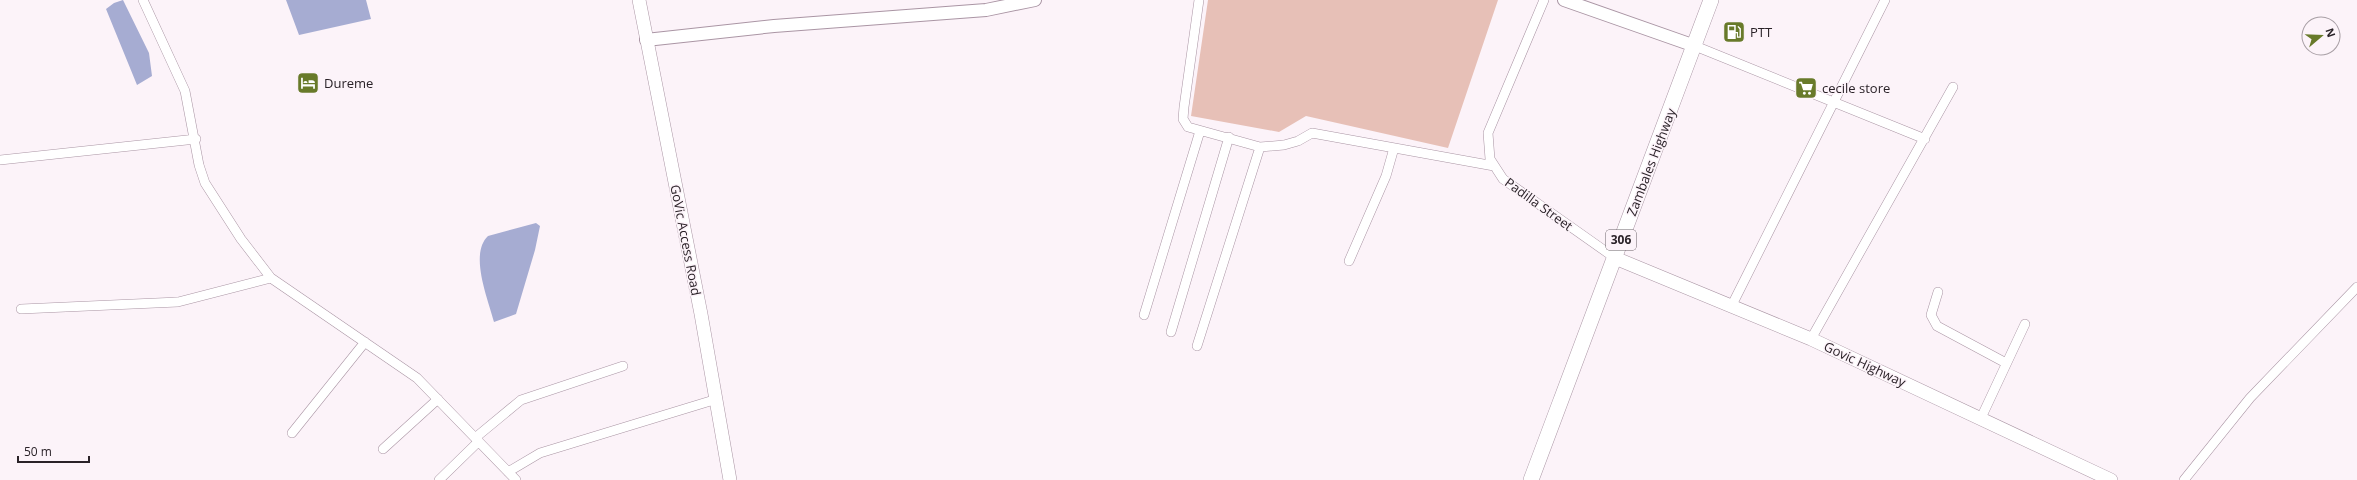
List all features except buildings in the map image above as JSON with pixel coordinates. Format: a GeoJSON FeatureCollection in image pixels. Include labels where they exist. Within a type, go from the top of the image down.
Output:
{"type":"FeatureCollection","features":[{"type":"Feature","properties":{"kind":"main road","name":"GoVic Access Road"},"geometry":{"type":"LineString","coordinates":[[639,0],[716,399],[730,480]]}},
{"type":"Feature","properties":{"kind":"main road","name":"Zambales Highway"},"geometry":{"type":"LineString","coordinates":[[1531,480],[1711,0]]}},
{"type":"Feature","properties":{"kind":"main road","name":"Govic Highway"},"geometry":{"type":"LineString","coordinates":[[1615,258],[1732,305],[1811,339],[2111,480]]}},
{"type":"Feature","properties":{"kind":"street"},"geometry":{"type":"LineString","coordinates":[[143,0],[185,91],[196,140],[199,166],[205,184],[241,239],[271,278],[417,378],[516,480]]}},
{"type":"Feature","properties":{"kind":"street"},"geometry":{"type":"LineString","coordinates":[[646,40],[774,26],[986,10],[1035,0]]}},
{"type":"Feature","properties":{"kind":"street"},"geometry":{"type":"LineString","coordinates":[[1199,0],[1183,119],[1188,127],[1200,132],[1229,137],[1260,147],[1284,145],[1298,141],[1312,133],[1494,166]]}},
{"type":"Feature","properties":{"kind":"street","name":"Padilla Street"},"geometry":{"type":"LineString","coordinates":[[1544,0],[1488,133],[1490,159],[1503,179],[1615,258]]}},
{"type":"Feature","properties":{"kind":"street"},"geometry":{"type":"LineString","coordinates":[[1564,0],[1695,46],[1925,139]]}},
{"type":"Feature","properties":{"kind":"street"},"geometry":{"type":"LineString","coordinates":[[1732,305],[1885,0]]}},
{"type":"Feature","properties":{"kind":"street"},"geometry":{"type":"LineString","coordinates":[[1811,339],[1953,87]]}},
{"type":"Feature","properties":{"kind":"street"},"geometry":{"type":"LineString","coordinates":[[1144,315],[1200,132]]}},
{"type":"Feature","properties":{"kind":"street"},"geometry":{"type":"LineString","coordinates":[[1171,332],[1229,137]]}},
{"type":"Feature","properties":{"kind":"street"},"geometry":{"type":"LineString","coordinates":[[0,160],[196,140]]}},
{"type":"Feature","properties":{"kind":"street"},"geometry":{"type":"LineString","coordinates":[[1197,346],[1260,147]]}},
{"type":"Feature","properties":{"kind":"street"},"geometry":{"type":"LineString","coordinates":[[1350,261],[1386,176],[1394,148]]}},
{"type":"Feature","properties":{"kind":"street"},"geometry":{"type":"LineString","coordinates":[[21,309],[178,302],[271,278]]}},
{"type":"Feature","properties":{"kind":"street"},"geometry":{"type":"LineString","coordinates":[[2184,480],[2250,398],[2357,287]]}},
{"type":"Feature","properties":{"kind":"street"},"geometry":{"type":"LineString","coordinates":[[1938,292],[1931,315],[1937,326],[2006,363]]}},
{"type":"Feature","properties":{"kind":"street"},"geometry":{"type":"LineString","coordinates":[[1981,418],[2025,324]]}},
{"type":"Feature","properties":{"kind":"street"},"geometry":{"type":"LineString","coordinates":[[292,433],[365,342]]}},
{"type":"Feature","properties":{"kind":"street"},"geometry":{"type":"LineString","coordinates":[[439,480],[477,440],[521,400],[623,366]]}},
{"type":"Feature","properties":{"kind":"street"},"geometry":{"type":"LineString","coordinates":[[383,449],[438,399]]}},
{"type":"Feature","properties":{"kind":"street"},"geometry":{"type":"LineString","coordinates":[[508,472],[540,453],[716,399]]}},
{"type":"Feature","properties":{"kind":"shaded area"},"geometry":{"type":"Polygon","coordinates":[[[1208,0],[1498,0],[1448,148],[1306,116],[1279,132],[1191,116],[1208,0]]]}},
{"type":"Feature","properties":{"kind":"water"},"geometry":{"type":"Polygon","coordinates":[[[123,0],[149,53],[152,76],[137,85],[106,9],[114,3],[123,0]]]}},
{"type":"Feature","properties":{"kind":"water"},"geometry":{"type":"Polygon","coordinates":[[[286,0],[366,0],[371,19],[299,35],[286,0]]]}},
{"type":"Feature","properties":{"kind":"water"},"geometry":{"type":"Polygon","coordinates":[[[536,223],[540,226],[535,250],[516,314],[494,322],[484,289],[480,265],[480,254],[483,244],[488,236],[536,223]]]}},
{"type":"Feature","properties":{"kind":"place","name":"PTT"},"geometry":{"type":"Point","coordinates":[1734,32]}},
{"type":"Feature","properties":{"kind":"place","name":"Dureme"},"geometry":{"type":"Point","coordinates":[308,83]}},
{"type":"Feature","properties":{"kind":"place","name":"cecile store"},"geometry":{"type":"Point","coordinates":[1806,88]}}]}
